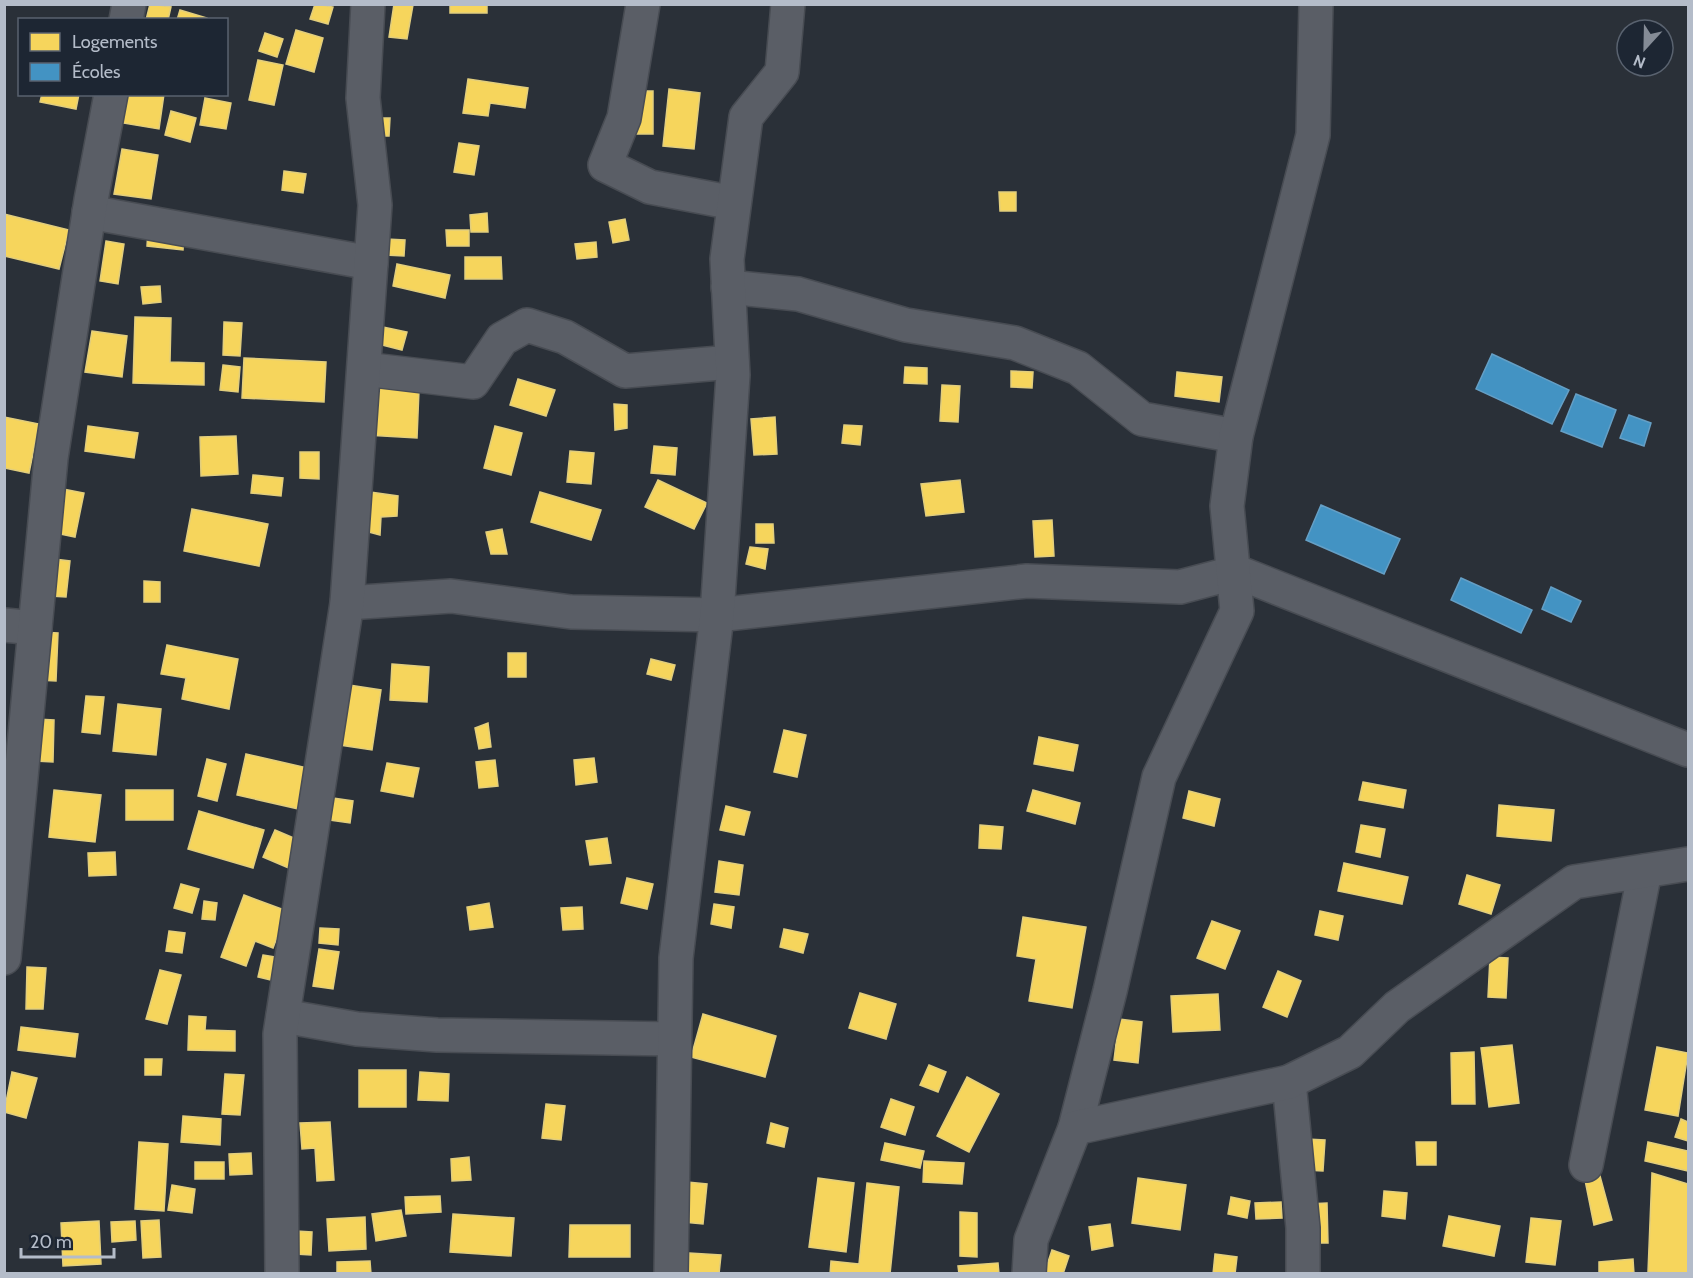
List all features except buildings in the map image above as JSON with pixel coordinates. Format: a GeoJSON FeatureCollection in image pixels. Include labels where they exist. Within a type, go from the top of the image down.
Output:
{"type":"FeatureCollection","features":[{"type":"Feature","properties":{"kind":"street"},"geometry":{"type":"LineString","coordinates":[[282,1274],[280,1034],[347,603],[364,369],[375,205],[363,98],[368,4]]}},
{"type":"Feature","properties":{"kind":"street"},"geometry":{"type":"LineString","coordinates":[[643,4],[624,118],[605,165],[650,187],[734,203]]}},
{"type":"Feature","properties":{"kind":"street"},"geometry":{"type":"LineString","coordinates":[[671,1274],[676,958],[717,615],[732,362],[727,259],[746,117],[782,72],[788,4]]}},
{"type":"Feature","properties":{"kind":"street"},"geometry":{"type":"LineString","coordinates":[[1029,1274],[1031,1240],[1075,1128],[1113,980],[1159,777],[1237,611],[1227,506],[1236,436],[1313,135],[1316,4]]}},
{"type":"Feature","properties":{"kind":"street"},"geometry":{"type":"LineString","coordinates":[[4,958],[20,627],[51,458],[89,212],[111,96]]}},
{"type":"Feature","properties":{"kind":"street"},"geometry":{"type":"LineString","coordinates":[[89,212],[371,263]]}},
{"type":"Feature","properties":{"kind":"street"},"geometry":{"type":"LineString","coordinates":[[728,287],[798,294],[906,325],[1015,343],[1078,368],[1142,419],[1236,436]]}},
{"type":"Feature","properties":{"kind":"street"},"geometry":{"type":"LineString","coordinates":[[364,369],[473,382],[502,339],[527,325],[565,337],[625,371],[732,362]]}},
{"type":"Feature","properties":{"kind":"street"},"geometry":{"type":"LineString","coordinates":[[347,603],[451,596],[570,612],[717,615],[1027,581],[1180,587],[1233,573],[1689,750]]}},
{"type":"Feature","properties":{"kind":"street"},"geometry":{"type":"LineString","coordinates":[[1075,1128],[1289,1082],[1350,1052],[1397,1007],[1574,882],[1689,864]]}},
{"type":"Feature","properties":{"kind":"street"},"geometry":{"type":"LineString","coordinates":[[1586,1165],[1646,871]]}},
{"type":"Feature","properties":{"kind":"street"},"geometry":{"type":"LineString","coordinates":[[283,1016],[357,1029],[437,1035],[674,1039]]}},
{"type":"Feature","properties":{"kind":"street"},"geometry":{"type":"LineString","coordinates":[[1289,1082],[1303,1228],[1303,1274]]}}]}
